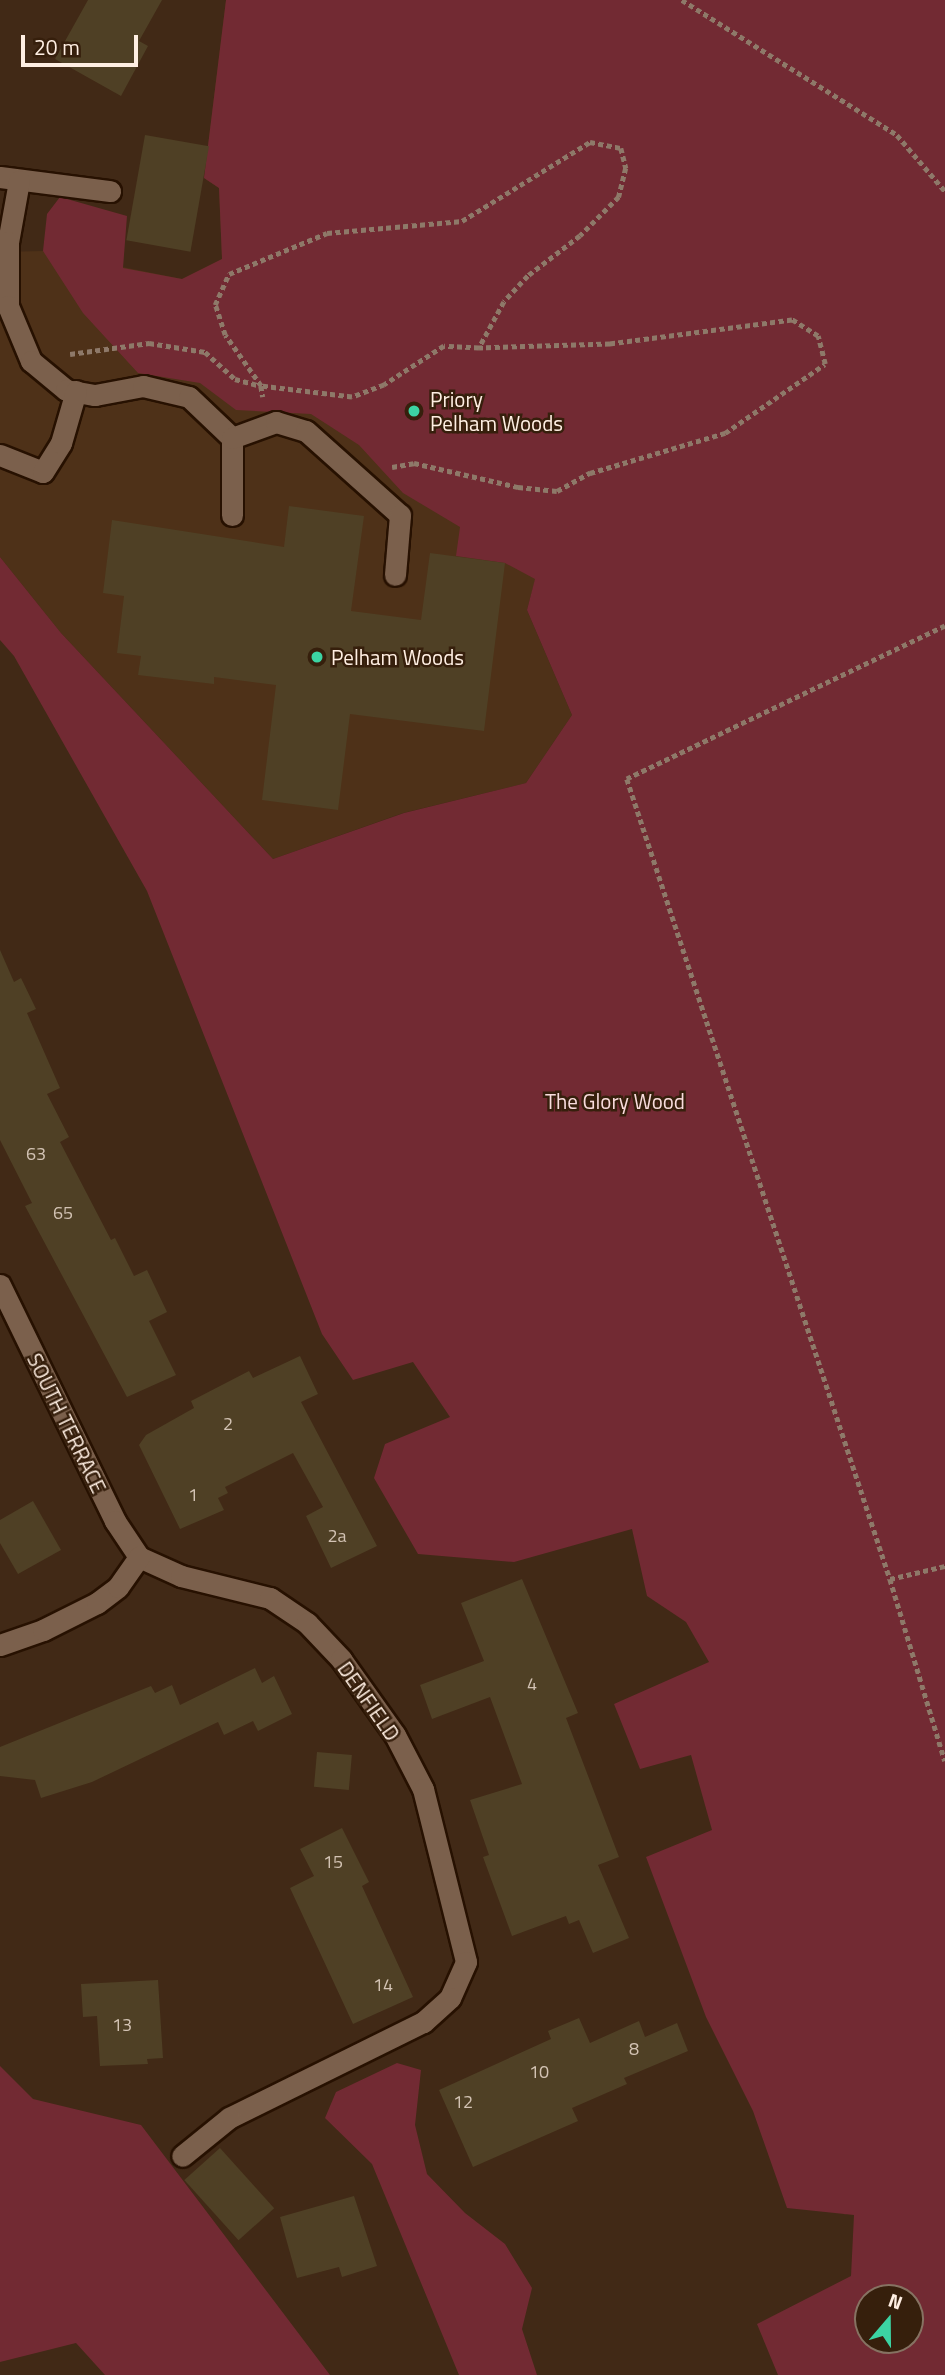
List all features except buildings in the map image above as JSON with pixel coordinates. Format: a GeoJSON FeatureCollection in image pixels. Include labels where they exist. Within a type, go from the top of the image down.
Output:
{"type":"FeatureCollection","features":[{"type":"Feature","properties":{"kind":"street"},"geometry":{"type":"LineString","coordinates":[[110,191],[9,179],[8,306],[31,361],[66,390],[95,395],[143,386],[189,397],[232,438],[232,515]]}},
{"type":"Feature","properties":{"kind":"street"},"geometry":{"type":"LineString","coordinates":[[0,455],[43,472],[61,443],[76,391]]}},
{"type":"Feature","properties":{"kind":"street"},"geometry":{"type":"LineString","coordinates":[[232,438],[276,422],[306,431],[400,515],[395,575]]}},
{"type":"Feature","properties":{"kind":"street","name":"SOUTH TERRACE"},"geometry":{"type":"LineString","coordinates":[[0,1285],[115,1521],[139,1557]]}},
{"type":"Feature","properties":{"kind":"street"},"geometry":{"type":"LineString","coordinates":[[0,1645],[43,1630],[97,1603],[118,1587],[139,1557]]}},
{"type":"Feature","properties":{"kind":"street","name":"DENFIELD"},"geometry":{"type":"LineString","coordinates":[[139,1557],[181,1576],[270,1598],[307,1623],[341,1658],[395,1735],[423,1789],[466,1962],[450,1998],[424,2022],[229,2118],[182,2156]]}},
{"type":"Feature","properties":{"kind":"path"},"geometry":{"type":"LineString","coordinates":[[682,0],[897,135],[945,191]]}},
{"type":"Feature","properties":{"kind":"path"},"geometry":{"type":"LineString","coordinates":[[363,481],[379,469],[414,463],[518,487],[557,491],[590,473],[725,433],[825,363],[818,336],[792,320],[610,344],[479,348],[444,346],[384,385],[352,397],[261,386],[225,335],[215,305],[229,274],[327,233],[462,221],[590,142],[621,148],[626,168],[619,197],[580,236],[527,276],[504,302],[479,348]]}},
{"type":"Feature","properties":{"kind":"path"},"geometry":{"type":"LineString","coordinates":[[945,626],[627,779],[890,1579],[945,1761]]}},
{"type":"Feature","properties":{"kind":"path"},"geometry":{"type":"LineString","coordinates":[[890,1579],[945,1566]]}},
{"type":"Feature","properties":{"kind":"shaded area","name":"Priory Pelham Woods"},"geometry":{"type":"Polygon","coordinates":[[[226,0],[552,518],[527,610],[572,715],[526,783],[403,813],[273,859],[61,633],[0,557],[0,252],[43,251],[182,279],[222,259],[219,188],[204,178],[226,0]]]}},
{"type":"Feature","properties":{"kind":"green space","name":"The Glory Wood"},"geometry":{"type":"Polygon","coordinates":[[[226,0],[945,0],[945,2375],[778,2375],[757,2324],[851,2276],[854,2215],[787,2208],[753,2111],[706,2017],[646,1857],[712,1830],[691,1755],[640,1769],[614,1704],[709,1662],[686,1622],[647,1596],[632,1529],[514,1562],[418,1554],[374,1478],[385,1444],[450,1417],[413,1362],[353,1380],[322,1334],[147,891],[14,656],[0,640],[0,557],[61,633],[273,859],[404,813],[526,783],[572,715],[527,610],[535,579],[505,563],[456,556],[460,527],[403,493],[359,445],[311,414],[236,410],[200,383],[138,373],[83,313],[43,251],[47,214],[60,197],[127,216],[123,268],[182,279],[222,259],[219,188],[204,178],[226,0]]]}},
{"type":"Feature","properties":{"kind":"green space"},"geometry":{"type":"Polygon","coordinates":[[[397,2063],[421,2070],[415,2125],[427,2174],[465,2213],[505,2244],[532,2288],[522,2329],[537,2375],[459,2375],[372,2164],[325,2118],[336,2092],[397,2063]]]}},
{"type":"Feature","properties":{"kind":"green space"},"geometry":{"type":"Polygon","coordinates":[[[0,2066],[33,2099],[141,2125],[330,2375],[105,2375],[76,2343],[0,2362],[0,2066]]]}},
{"type":"Feature","properties":{"kind":"place","name":"Priory Pelham Woods"},"geometry":{"type":"Point","coordinates":[414,411]}},
{"type":"Feature","properties":{"kind":"place","name":"Pelham Woods"},"geometry":{"type":"Point","coordinates":[317,657]}}]}
